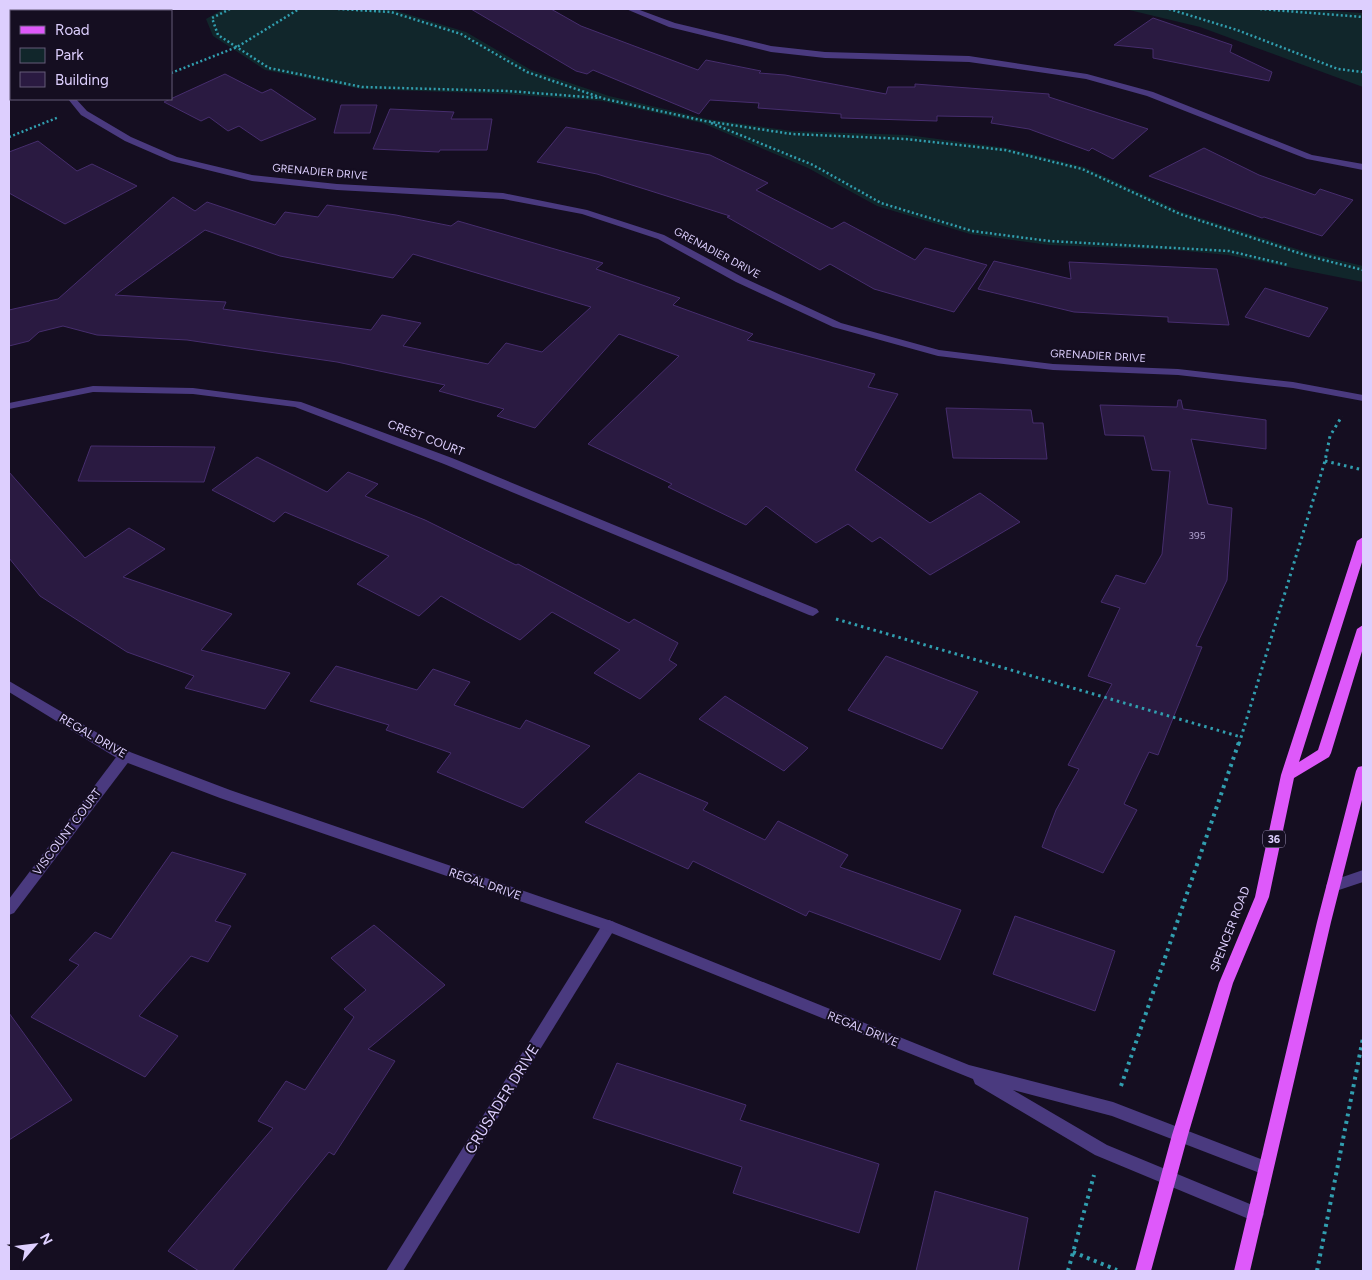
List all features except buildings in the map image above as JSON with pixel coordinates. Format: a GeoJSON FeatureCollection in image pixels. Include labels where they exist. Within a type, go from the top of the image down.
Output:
{"type":"FeatureCollection","features":[{"type":"Feature","properties":{"kind":"main road","name":"SPENCER ROAD"},"geometry":{"type":"LineString","coordinates":[[1143,1271],[1180,1135],[1226,983],[1262,897],[1288,775],[1363,541]]}},
{"type":"Feature","properties":{"kind":"main road"},"geometry":{"type":"LineString","coordinates":[[1288,775],[1324,753],[1363,629]]}},
{"type":"Feature","properties":{"kind":"main road"},"geometry":{"type":"LineString","coordinates":[[1242,1271],[1333,886],[1363,771]]}},
{"type":"Feature","properties":{"kind":"street"},"geometry":{"type":"LineString","coordinates":[[630,9],[672,25],[771,49],[825,55],[969,60],[1087,77],[1150,94],[1310,156],[1363,167]]}},
{"type":"Feature","properties":{"kind":"street","name":"GRENADIER DRIVE"},"geometry":{"type":"LineString","coordinates":[[73,100],[84,113],[120,134],[174,160],[252,178],[337,188],[402,189],[503,196],[584,212],[660,237],[740,280],[838,325],[938,353],[1053,367],[1178,372],[1293,385],[1363,398]]}},
{"type":"Feature","properties":{"kind":"street","name":"CREST COURT"},"geometry":{"type":"LineString","coordinates":[[9,406],[93,389],[193,391],[297,404],[448,461],[812,612]]}},
{"type":"Feature","properties":{"kind":"street","name":"REGAL DRIVE"},"geometry":{"type":"LineString","coordinates":[[9,686],[125,756],[225,794],[609,926],[968,1071],[1113,1109],[1265,1168]]}},
{"type":"Feature","properties":{"kind":"street","name":"VISCOUNT COURT"},"geometry":{"type":"LineString","coordinates":[[9,909],[125,756]]}},
{"type":"Feature","properties":{"kind":"street"},"geometry":{"type":"LineString","coordinates":[[1333,886],[1363,876]]}},
{"type":"Feature","properties":{"kind":"street","name":"CRUSADER DRIVE"},"geometry":{"type":"LineString","coordinates":[[394,1271],[609,926]]}},
{"type":"Feature","properties":{"kind":"street","name":"REGAL DRIVE"},"geometry":{"type":"LineString","coordinates":[[968,1071],[1101,1150],[1256,1214]]}},
{"type":"Feature","properties":{"kind":"path"},"geometry":{"type":"LineString","coordinates":[[230,9],[212,18],[218,35],[269,68],[362,87],[508,91],[605,98]]}},
{"type":"Feature","properties":{"kind":"path"},"geometry":{"type":"LineString","coordinates":[[172,73],[238,47],[299,9]]}},
{"type":"Feature","properties":{"kind":"path"},"geometry":{"type":"LineString","coordinates":[[338,9],[391,12],[461,34],[527,72],[605,98],[706,121],[792,134],[906,138],[1005,150],[1082,168],[1180,214],[1308,256],[1363,270]]}},
{"type":"Feature","properties":{"kind":"path"},"geometry":{"type":"LineString","coordinates":[[1169,9],[1236,30],[1338,69],[1363,72]]}},
{"type":"Feature","properties":{"kind":"path"},"geometry":{"type":"LineString","coordinates":[[1260,9],[1363,17]]}},
{"type":"Feature","properties":{"kind":"path"},"geometry":{"type":"LineString","coordinates":[[9,137],[67,114]]}},
{"type":"Feature","properties":{"kind":"path"},"geometry":{"type":"LineString","coordinates":[[706,121],[813,165],[881,203],[972,230],[1049,241],[1229,251],[1288,265]]}},
{"type":"Feature","properties":{"kind":"path"},"geometry":{"type":"LineString","coordinates":[[1113,1109],[1241,737],[1325,461],[1330,436],[1344,413]]}},
{"type":"Feature","properties":{"kind":"path"},"geometry":{"type":"LineString","coordinates":[[1325,461],[1363,470]]}},
{"type":"Feature","properties":{"kind":"path"},"geometry":{"type":"LineString","coordinates":[[812,612],[1241,737]]}},
{"type":"Feature","properties":{"kind":"path"},"geometry":{"type":"LineString","coordinates":[[1317,1271],[1363,1038]]}},
{"type":"Feature","properties":{"kind":"path"},"geometry":{"type":"LineString","coordinates":[[1068,1271],[1101,1150]]}},
{"type":"Feature","properties":{"kind":"path"},"geometry":{"type":"LineString","coordinates":[[1073,1252],[1121,1271]]}},
{"type":"Feature","properties":{"kind":"green space"},"geometry":{"type":"Polygon","coordinates":[[[223,9],[394,10],[466,32],[531,70],[609,96],[707,119],[792,131],[907,135],[1007,148],[1084,167],[1182,212],[1309,253],[1363,266],[1363,282],[1228,255],[1174,250],[1049,245],[970,234],[877,206],[808,168],[702,123],[602,101],[506,94],[361,89],[265,70],[213,36],[206,19],[223,9]]]}},
{"type":"Feature","properties":{"kind":"green space"},"geometry":{"type":"Polygon","coordinates":[[[1125,9],[1301,9],[1363,13],[1363,87],[1200,27],[1125,9]]]}}]}
